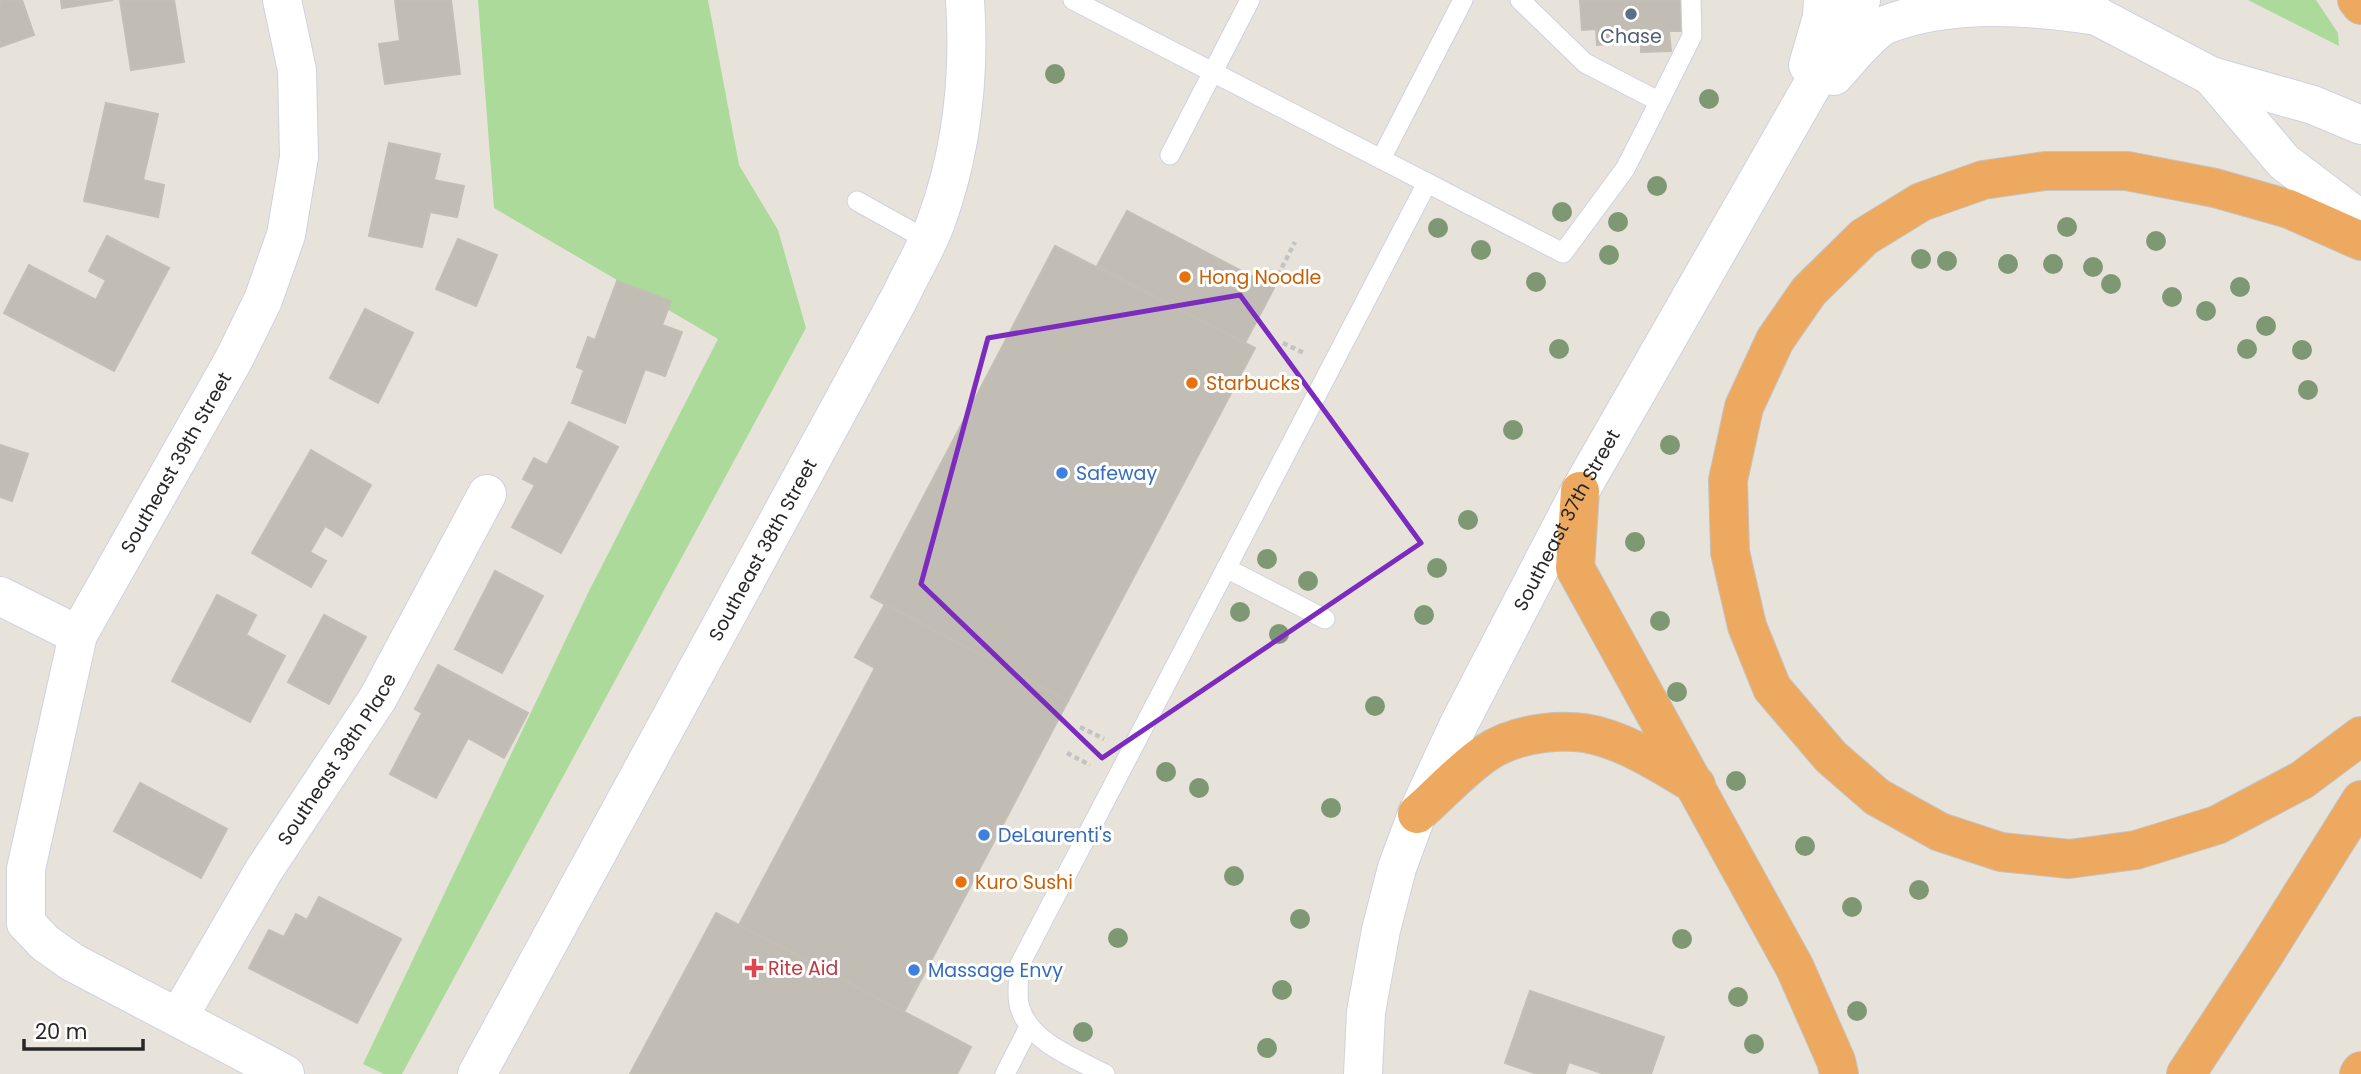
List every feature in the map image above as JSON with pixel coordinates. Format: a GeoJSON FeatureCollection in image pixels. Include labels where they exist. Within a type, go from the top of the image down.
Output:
{"type":"FeatureCollection","features":[{"type":"Feature","properties":{"kind":"highway"},"geometry":{"type":"LineString","coordinates":[[2357,0],[2361,5]]}},
{"type":"Feature","properties":{"kind":"highway"},"geometry":{"type":"LineString","coordinates":[[2361,241],[2289,209],[2215,188],[2127,171],[2045,171],[1983,180],[1921,202],[1864,237],[1810,291],[1775,340],[1744,407],[1728,480],[1730,552],[1747,626],[1772,688],[1840,765],[1877,797],[1940,832],[2001,852],[2068,859],[2136,850],[2217,825],[2302,780],[2361,736]]}},
{"type":"Feature","properties":{"kind":"highway"},"geometry":{"type":"LineString","coordinates":[[1580,491],[1575,568],[1795,968],[1836,1061],[1839,1074]]}},
{"type":"Feature","properties":{"kind":"highway"},"geometry":{"type":"LineString","coordinates":[[1417,814],[1486,753],[1519,736],[1559,731],[1604,737],[1696,785]]}},
{"type":"Feature","properties":{"kind":"highway"},"geometry":{"type":"LineString","coordinates":[[2186,1074],[2361,800]]}},
{"type":"Feature","properties":{"kind":"street","name":"Southeast 39th Street"},"geometry":{"type":"LineString","coordinates":[[13,931],[78,635],[234,359],[263,300],[286,234],[299,144],[297,70],[282,0]]}},
{"type":"Feature","properties":{"kind":"street","name":"Southeast 38th Street"},"geometry":{"type":"LineString","coordinates":[[477,1074],[901,295],[936,224],[955,158],[967,83],[965,0]]}},
{"type":"Feature","properties":{"kind":"street"},"geometry":{"type":"LineString","coordinates":[[1793,117],[1822,17],[1822,0]]}},
{"type":"Feature","properties":{"kind":"street","name":"Southeast 37th Street"},"geometry":{"type":"LineString","coordinates":[[1363,1074],[1366,1012],[1381,930],[1397,868],[1417,814],[1459,724],[1580,491],[1861,0]]}},
{"type":"Feature","properties":{"kind":"street"},"geometry":{"type":"LineString","coordinates":[[1793,117],[1881,27],[1907,13],[1945,2],[1997,1],[2082,8],[2211,76],[2313,105],[2361,125]]}},
{"type":"Feature","properties":{"kind":"street"},"geometry":{"type":"LineString","coordinates":[[2211,76],[2284,162],[2361,220]]}},
{"type":"Feature","properties":{"kind":"street","name":"Southeast 38th Place"},"geometry":{"type":"LineString","coordinates":[[178,1018],[264,870],[378,698],[487,494]]}},
{"type":"Feature","properties":{"kind":"street"},"geometry":{"type":"LineString","coordinates":[[0,596],[78,635]]}},
{"type":"Feature","properties":{"kind":"street"},"geometry":{"type":"LineString","coordinates":[[13,931],[44,943],[72,962],[285,1074]]}},
{"type":"Feature","properties":{"kind":"lane"},"geometry":{"type":"LineString","coordinates":[[1073,0],[1563,253],[1625,169],[1692,36],[1691,0]]}},
{"type":"Feature","properties":{"kind":"lane"},"geometry":{"type":"LineString","coordinates":[[1170,155],[1250,0]]}},
{"type":"Feature","properties":{"kind":"lane"},"geometry":{"type":"LineString","coordinates":[[1381,159],[1463,0]]}},
{"type":"Feature","properties":{"kind":"lane"},"geometry":{"type":"LineString","coordinates":[[1520,0],[1585,63],[1658,101]]}},
{"type":"Feature","properties":{"kind":"lane"},"geometry":{"type":"LineString","coordinates":[[1105,1074],[1058,1049],[1029,1027],[1019,1006],[1020,964],[1427,183]]}},
{"type":"Feature","properties":{"kind":"lane"},"geometry":{"type":"LineString","coordinates":[[858,201],[928,240]]}},
{"type":"Feature","properties":{"kind":"lane"},"geometry":{"type":"LineString","coordinates":[[1226,568],[1325,619]]}},
{"type":"Feature","properties":{"kind":"lane"},"geometry":{"type":"LineString","coordinates":[[1005,1074],[1029,1027]]}},
{"type":"Feature","properties":{"kind":"path"},"geometry":{"type":"LineString","coordinates":[[1278,275],[1295,242]]}},
{"type":"Feature","properties":{"kind":"path"},"geometry":{"type":"LineString","coordinates":[[1283,343],[1313,358]]}},
{"type":"Feature","properties":{"kind":"path"},"geometry":{"type":"LineString","coordinates":[[1080,727],[1111,742]]}},
{"type":"Feature","properties":{"kind":"path"},"geometry":{"type":"LineString","coordinates":[[1067,753],[1097,768]]}},
{"type":"Feature","properties":{"kind":"highlighted area"},"geometry":{"type":"Polygon","coordinates":[[[1240,295],[1421,543],[1102,758],[921,584],[988,338],[1240,295]]]}},
{"type":"Feature","properties":{"kind":"green space"},"geometry":{"type":"Polygon","coordinates":[[[478,0],[708,0],[739,165],[778,230],[806,328],[402,1074],[384,1074],[363,1064],[588,593],[718,339],[494,208],[478,0]]]}},
{"type":"Feature","properties":{"kind":"green space"},"geometry":{"type":"Polygon","coordinates":[[[2248,0],[2316,0],[2338,33],[2339,46],[2248,0]]]}},
{"type":"Feature","properties":{"kind":"building"},"geometry":{"type":"Polygon","coordinates":[[[0,0],[22,0],[34,35],[0,47],[0,0]]]}},
{"type":"Feature","properties":{"kind":"building"},"geometry":{"type":"Polygon","coordinates":[[[61,0],[113,0],[62,8],[61,0]]]}},
{"type":"Feature","properties":{"kind":"building"},"geometry":{"type":"Polygon","coordinates":[[[120,0],[174,0],[184,62],[131,70],[120,0]]]}},
{"type":"Feature","properties":{"kind":"building"},"geometry":{"type":"Polygon","coordinates":[[[395,0],[451,0],[460,74],[385,84],[379,44],[400,41],[395,0]]]}},
{"type":"Feature","properties":{"kind":"building","name":"Chase"},"geometry":{"type":"Polygon","coordinates":[[[1580,0],[1680,0],[1682,31],[1669,31],[1671,51],[1641,52],[1641,42],[1597,45],[1596,29],[1582,30],[1580,0]]]}},
{"type":"Feature","properties":{"kind":"building"},"geometry":{"type":"Polygon","coordinates":[[[106,103],[158,114],[143,180],[164,185],[158,217],[84,201],[106,103]]]}},
{"type":"Feature","properties":{"kind":"building"},"geometry":{"type":"Polygon","coordinates":[[[389,143],[440,154],[434,180],[464,186],[457,217],[430,212],[422,247],[369,236],[389,143]]]}},
{"type":"Feature","properties":{"kind":"building","name":"Hong Noodle"},"geometry":{"type":"Polygon","coordinates":[[[1127,211],[1274,288],[1245,343],[1097,266],[1127,211]]]}},
{"type":"Feature","properties":{"kind":"building"},"geometry":{"type":"Polygon","coordinates":[[[107,236],[169,268],[114,371],[4,313],[29,265],[96,300],[106,280],[89,271],[107,236]]]}},
{"type":"Feature","properties":{"kind":"building"},"geometry":{"type":"Polygon","coordinates":[[[458,239],[497,255],[476,306],[436,289],[458,239]]]}},
{"type":"Feature","properties":{"kind":"building","name":"Safeway"},"geometry":{"type":"Polygon","coordinates":[[[1055,246],[1255,348],[1068,701],[871,597],[1055,246]]]}},
{"type":"Feature","properties":{"kind":"building"},"geometry":{"type":"Polygon","coordinates":[[[617,281],[671,301],[662,325],[682,332],[665,376],[645,369],[625,423],[572,403],[584,370],[577,367],[588,337],[595,340],[617,281]]]}},
{"type":"Feature","properties":{"kind":"building"},"geometry":{"type":"Polygon","coordinates":[[[365,309],[413,333],[378,403],[330,378],[365,309]]]}},
{"type":"Feature","properties":{"kind":"building"},"geometry":{"type":"Polygon","coordinates":[[[569,422],[618,447],[561,553],[512,527],[535,485],[523,479],[534,458],[547,465],[569,422]]]}},
{"type":"Feature","properties":{"kind":"building"},"geometry":{"type":"Polygon","coordinates":[[[0,445],[28,454],[12,501],[0,497],[0,445]]]}},
{"type":"Feature","properties":{"kind":"building"},"geometry":{"type":"Polygon","coordinates":[[[311,450],[371,485],[342,536],[325,526],[310,552],[326,561],[311,587],[252,553],[311,450]]]}},
{"type":"Feature","properties":{"kind":"building"},"geometry":{"type":"Polygon","coordinates":[[[495,571],[543,596],[502,673],[455,649],[495,571]]]}},
{"type":"Feature","properties":{"kind":"building"},"geometry":{"type":"Polygon","coordinates":[[[217,595],[256,615],[246,635],[285,656],[250,722],[172,681],[217,595]]]}},
{"type":"Feature","properties":{"kind":"building"},"geometry":{"type":"Polygon","coordinates":[[[885,604],[1068,701],[904,1012],[739,925],[875,668],[855,657],[885,604]]]}},
{"type":"Feature","properties":{"kind":"building"},"geometry":{"type":"Polygon","coordinates":[[[324,615],[366,637],[329,704],[288,682],[324,615]]]}},
{"type":"Feature","properties":{"kind":"building"},"geometry":{"type":"Polygon","coordinates":[[[438,665],[528,713],[504,758],[468,738],[436,798],[390,774],[422,713],[415,709],[438,665]]]}},
{"type":"Feature","properties":{"kind":"building"},"geometry":{"type":"Polygon","coordinates":[[[140,783],[227,829],[201,878],[114,831],[140,783]]]}},
{"type":"Feature","properties":{"kind":"building"},"geometry":{"type":"Polygon","coordinates":[[[319,897],[401,939],[357,1023],[249,968],[269,930],[284,937],[296,914],[307,920],[319,897]]]}},
{"type":"Feature","properties":{"kind":"building","name":"Rite Aid"},"geometry":{"type":"Polygon","coordinates":[[[716,913],[971,1047],[957,1074],[630,1074],[716,913]]]}},
{"type":"Feature","properties":{"kind":"building"},"geometry":{"type":"Polygon","coordinates":[[[1530,991],[1664,1037],[1651,1074],[1604,1074],[1569,1062],[1565,1074],[1537,1074],[1505,1063],[1530,991]]]}},
{"type":"Feature","properties":{"kind":"place","name":"Chase"},"geometry":{"type":"Point","coordinates":[1631,14]}},
{"type":"Feature","properties":{"kind":"place","name":"Hong Noodle"},"geometry":{"type":"Point","coordinates":[1185,277]}},
{"type":"Feature","properties":{"kind":"place","name":"Starbucks"},"geometry":{"type":"Point","coordinates":[1192,383]}},
{"type":"Feature","properties":{"kind":"place","name":"Safeway"},"geometry":{"type":"Point","coordinates":[1062,473]}},
{"type":"Feature","properties":{"kind":"place","name":"DeLaurenti's"},"geometry":{"type":"Point","coordinates":[984,835]}},
{"type":"Feature","properties":{"kind":"place","name":"Kuro Sushi"},"geometry":{"type":"Point","coordinates":[961,882]}},
{"type":"Feature","properties":{"kind":"place","name":"Rite Aid"},"geometry":{"type":"Point","coordinates":[754,968]}},
{"type":"Feature","properties":{"kind":"place","name":"Massage Envy"},"geometry":{"type":"Point","coordinates":[914,970]}}]}
